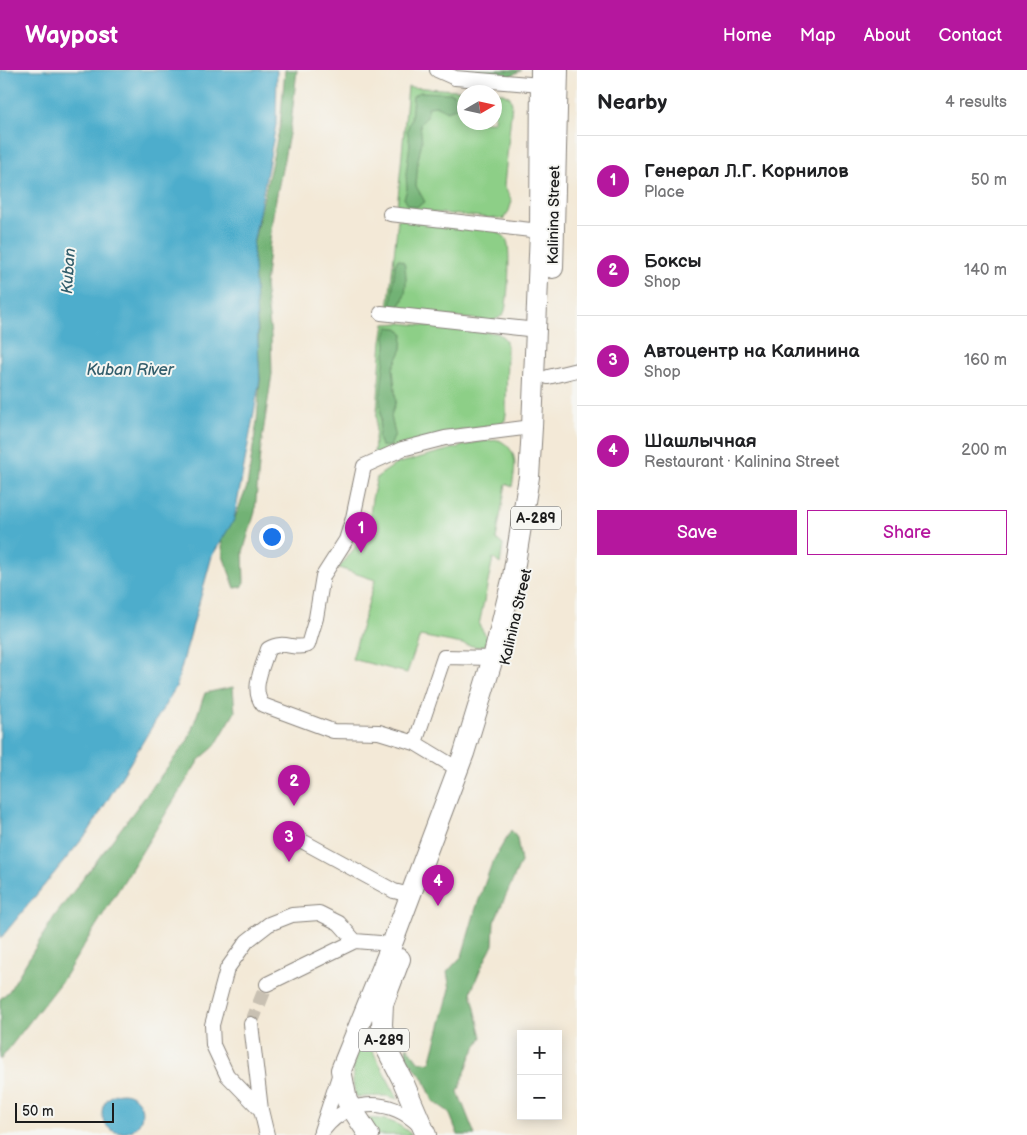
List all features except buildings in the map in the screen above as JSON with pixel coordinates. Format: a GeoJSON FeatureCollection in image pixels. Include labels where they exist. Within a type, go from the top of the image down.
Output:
{"type":"FeatureCollection","features":[{"type":"Feature","properties":{"kind":"highway","name":"Kalinina Street"},"geometry":{"type":"LineString","coordinates":[[424,1132],[386,1046],[382,1026],[383,1004],[476,757],[507,662],[526,579],[542,478],[554,234],[558,70]]}},
{"type":"Feature","properties":{"kind":"highway","name":"Kalinina Street"},"geometry":{"type":"LineString","coordinates":[[341,1070],[392,944],[458,769],[494,658],[515,567],[529,477],[532,427],[540,231],[541,77]]}},
{"type":"Feature","properties":{"kind":"highway"},"geometry":{"type":"LineString","coordinates":[[341,1070],[343,1084],[351,1109],[369,1135]]}},
{"type":"Feature","properties":{"kind":"street"},"geometry":{"type":"LineString","coordinates":[[437,70],[456,78],[541,77]]}},
{"type":"Feature","properties":{"kind":"street"},"geometry":{"type":"LineString","coordinates":[[390,214],[540,231]]}},
{"type":"Feature","properties":{"kind":"street"},"geometry":{"type":"LineString","coordinates":[[381,312],[537,330]]}},
{"type":"Feature","properties":{"kind":"street"},"geometry":{"type":"LineString","coordinates":[[548,377],[577,370]]}},
{"type":"Feature","properties":{"kind":"street"},"geometry":{"type":"LineString","coordinates":[[458,769],[415,743],[379,732],[333,731],[263,705],[258,700],[256,690],[268,649],[280,644],[302,647],[308,645],[316,618],[323,576],[346,540],[353,518],[364,466],[402,449],[444,438],[532,427]]}},
{"type":"Feature","properties":{"kind":"street"},"geometry":{"type":"LineString","coordinates":[[415,743],[444,657],[494,658]]}},
{"type":"Feature","properties":{"kind":"street"},"geometry":{"type":"LineString","coordinates":[[293,836],[394,891],[410,895]]}},
{"type":"Feature","properties":{"kind":"street"},"geometry":{"type":"LineString","coordinates":[[261,1110],[227,1075],[212,1045],[212,1025],[227,968],[247,940],[269,924],[292,915],[319,913],[339,923],[355,941]]}},
{"type":"Feature","properties":{"kind":"street"},"geometry":{"type":"LineString","coordinates":[[267,984],[355,941],[392,944]]}},
{"type":"Feature","properties":{"kind":"street"},"geometry":{"type":"LineString","coordinates":[[251,1024],[261,1110],[266,1135]]}},
{"type":"Feature","properties":{"kind":"street","name":"Kalinina Street"},"geometry":{"type":"LineString","coordinates":[[320,1135],[341,1070]]}},
{"type":"Feature","properties":{"kind":"street"},"geometry":{"type":"LineString","coordinates":[[320,1135],[331,1121],[351,1109],[369,1105],[394,1108],[410,1117],[424,1132]]}},
{"type":"Feature","properties":{"kind":"green space"},"geometry":{"type":"Polygon","coordinates":[[[285,70],[297,70],[291,124],[273,214],[265,286],[271,335],[272,374],[260,453],[255,512],[243,552],[244,582],[242,587],[235,588],[223,556],[221,535],[234,520],[247,487],[257,421],[260,380],[258,328],[254,300],[253,245],[280,126],[285,70]]]}},
{"type":"Feature","properties":{"kind":"green space"},"geometry":{"type":"Polygon","coordinates":[[[446,70],[522,70],[506,78],[446,70]]]}},
{"type":"Feature","properties":{"kind":"green space"},"geometry":{"type":"Polygon","coordinates":[[[408,87],[457,90],[457,130],[502,130],[502,93],[510,97],[512,104],[504,186],[512,201],[509,211],[503,219],[397,209],[408,87]]]}},
{"type":"Feature","properties":{"kind":"green space"},"geometry":{"type":"Polygon","coordinates":[[[420,92],[452,93],[457,99],[456,108],[447,111],[437,106],[428,107],[427,117],[420,124],[422,141],[416,186],[425,202],[416,207],[408,205],[404,198],[407,189],[406,174],[410,144],[407,130],[411,119],[413,96],[420,92]]]}},
{"type":"Feature","properties":{"kind":"green space"},"geometry":{"type":"Polygon","coordinates":[[[398,219],[495,230],[504,236],[508,246],[509,265],[507,300],[503,315],[491,321],[388,310],[398,219]]]}},
{"type":"Feature","properties":{"kind":"green space"},"geometry":{"type":"Polygon","coordinates":[[[398,259],[404,262],[406,280],[404,298],[398,308],[391,307],[395,265],[398,259]]]}},
{"type":"Feature","properties":{"kind":"green space"},"geometry":{"type":"Polygon","coordinates":[[[400,323],[497,333],[503,337],[507,346],[506,414],[502,424],[453,432],[374,454],[382,341],[385,324],[400,323]]]}},
{"type":"Feature","properties":{"kind":"green space"},"geometry":{"type":"Polygon","coordinates":[[[388,327],[398,328],[403,334],[402,349],[393,368],[396,401],[391,416],[395,434],[390,447],[381,446],[378,438],[381,419],[380,400],[386,345],[385,336],[388,327]]]}},
{"type":"Feature","properties":{"kind":"green space"},"geometry":{"type":"Polygon","coordinates":[[[499,440],[510,449],[515,466],[512,487],[506,484],[496,539],[503,545],[500,564],[493,558],[479,625],[487,637],[485,646],[478,647],[420,636],[407,673],[352,659],[375,580],[339,568],[368,531],[377,477],[396,464],[477,442],[499,440]]]}},
{"type":"Feature","properties":{"kind":"green space"},"geometry":{"type":"Polygon","coordinates":[[[233,687],[235,712],[215,746],[199,760],[63,979],[0,1060],[0,999],[9,991],[54,917],[188,740],[205,693],[233,687]]]}},
{"type":"Feature","properties":{"kind":"green space"},"geometry":{"type":"Polygon","coordinates":[[[511,830],[517,838],[521,862],[494,922],[493,945],[471,992],[482,1037],[471,1056],[458,1092],[475,1135],[458,1135],[449,1112],[433,1101],[424,1079],[405,1057],[407,1046],[418,1061],[430,1063],[450,989],[447,972],[462,956],[492,863],[511,830]]]}},
{"type":"Feature","properties":{"kind":"green space"},"geometry":{"type":"Polygon","coordinates":[[[365,1040],[398,1099],[386,1096],[356,1097],[353,1083],[353,1067],[360,1044],[365,1040]]]}},
{"type":"Feature","properties":{"kind":"green space"},"geometry":{"type":"Polygon","coordinates":[[[367,1119],[380,1119],[391,1122],[402,1127],[412,1135],[376,1135],[367,1119]]]}},
{"type":"Feature","properties":{"kind":"water","name":"Kuban River"},"geometry":{"type":"Polygon","coordinates":[[[0,70],[277,70],[276,125],[253,245],[260,380],[234,520],[212,556],[176,687],[89,831],[0,939],[0,70]]]}},
{"type":"Feature","properties":{"kind":"water"},"geometry":{"type":"Polygon","coordinates":[[[126,1093],[133,1096],[139,1102],[142,1113],[141,1121],[133,1130],[126,1133],[118,1133],[111,1130],[103,1121],[102,1109],[105,1102],[114,1094],[126,1093]]]}},
{"type":"Feature","properties":{"kind":"tunnel"},"geometry":{"type":"LineString","coordinates":[[251,1024],[267,984]]}},
{"type":"Feature","properties":{"kind":"place","name":"Генерал Л.Г. Корнилов"},"geometry":{"type":"Point","coordinates":[361,553]}},
{"type":"Feature","properties":{"kind":"place","name":"Боксы"},"geometry":{"type":"Point","coordinates":[294,806]}},
{"type":"Feature","properties":{"kind":"place","name":"Автоцентр на Калинина"},"geometry":{"type":"Point","coordinates":[289,862]}},
{"type":"Feature","properties":{"kind":"place","name":"Шашлычная"},"geometry":{"type":"Point","coordinates":[438,906]}},
{"type":"Feature","properties":{"kind":"water label","name":"Kuban"},"geometry":{"type":"Point","coordinates":[69,271]}}]}
